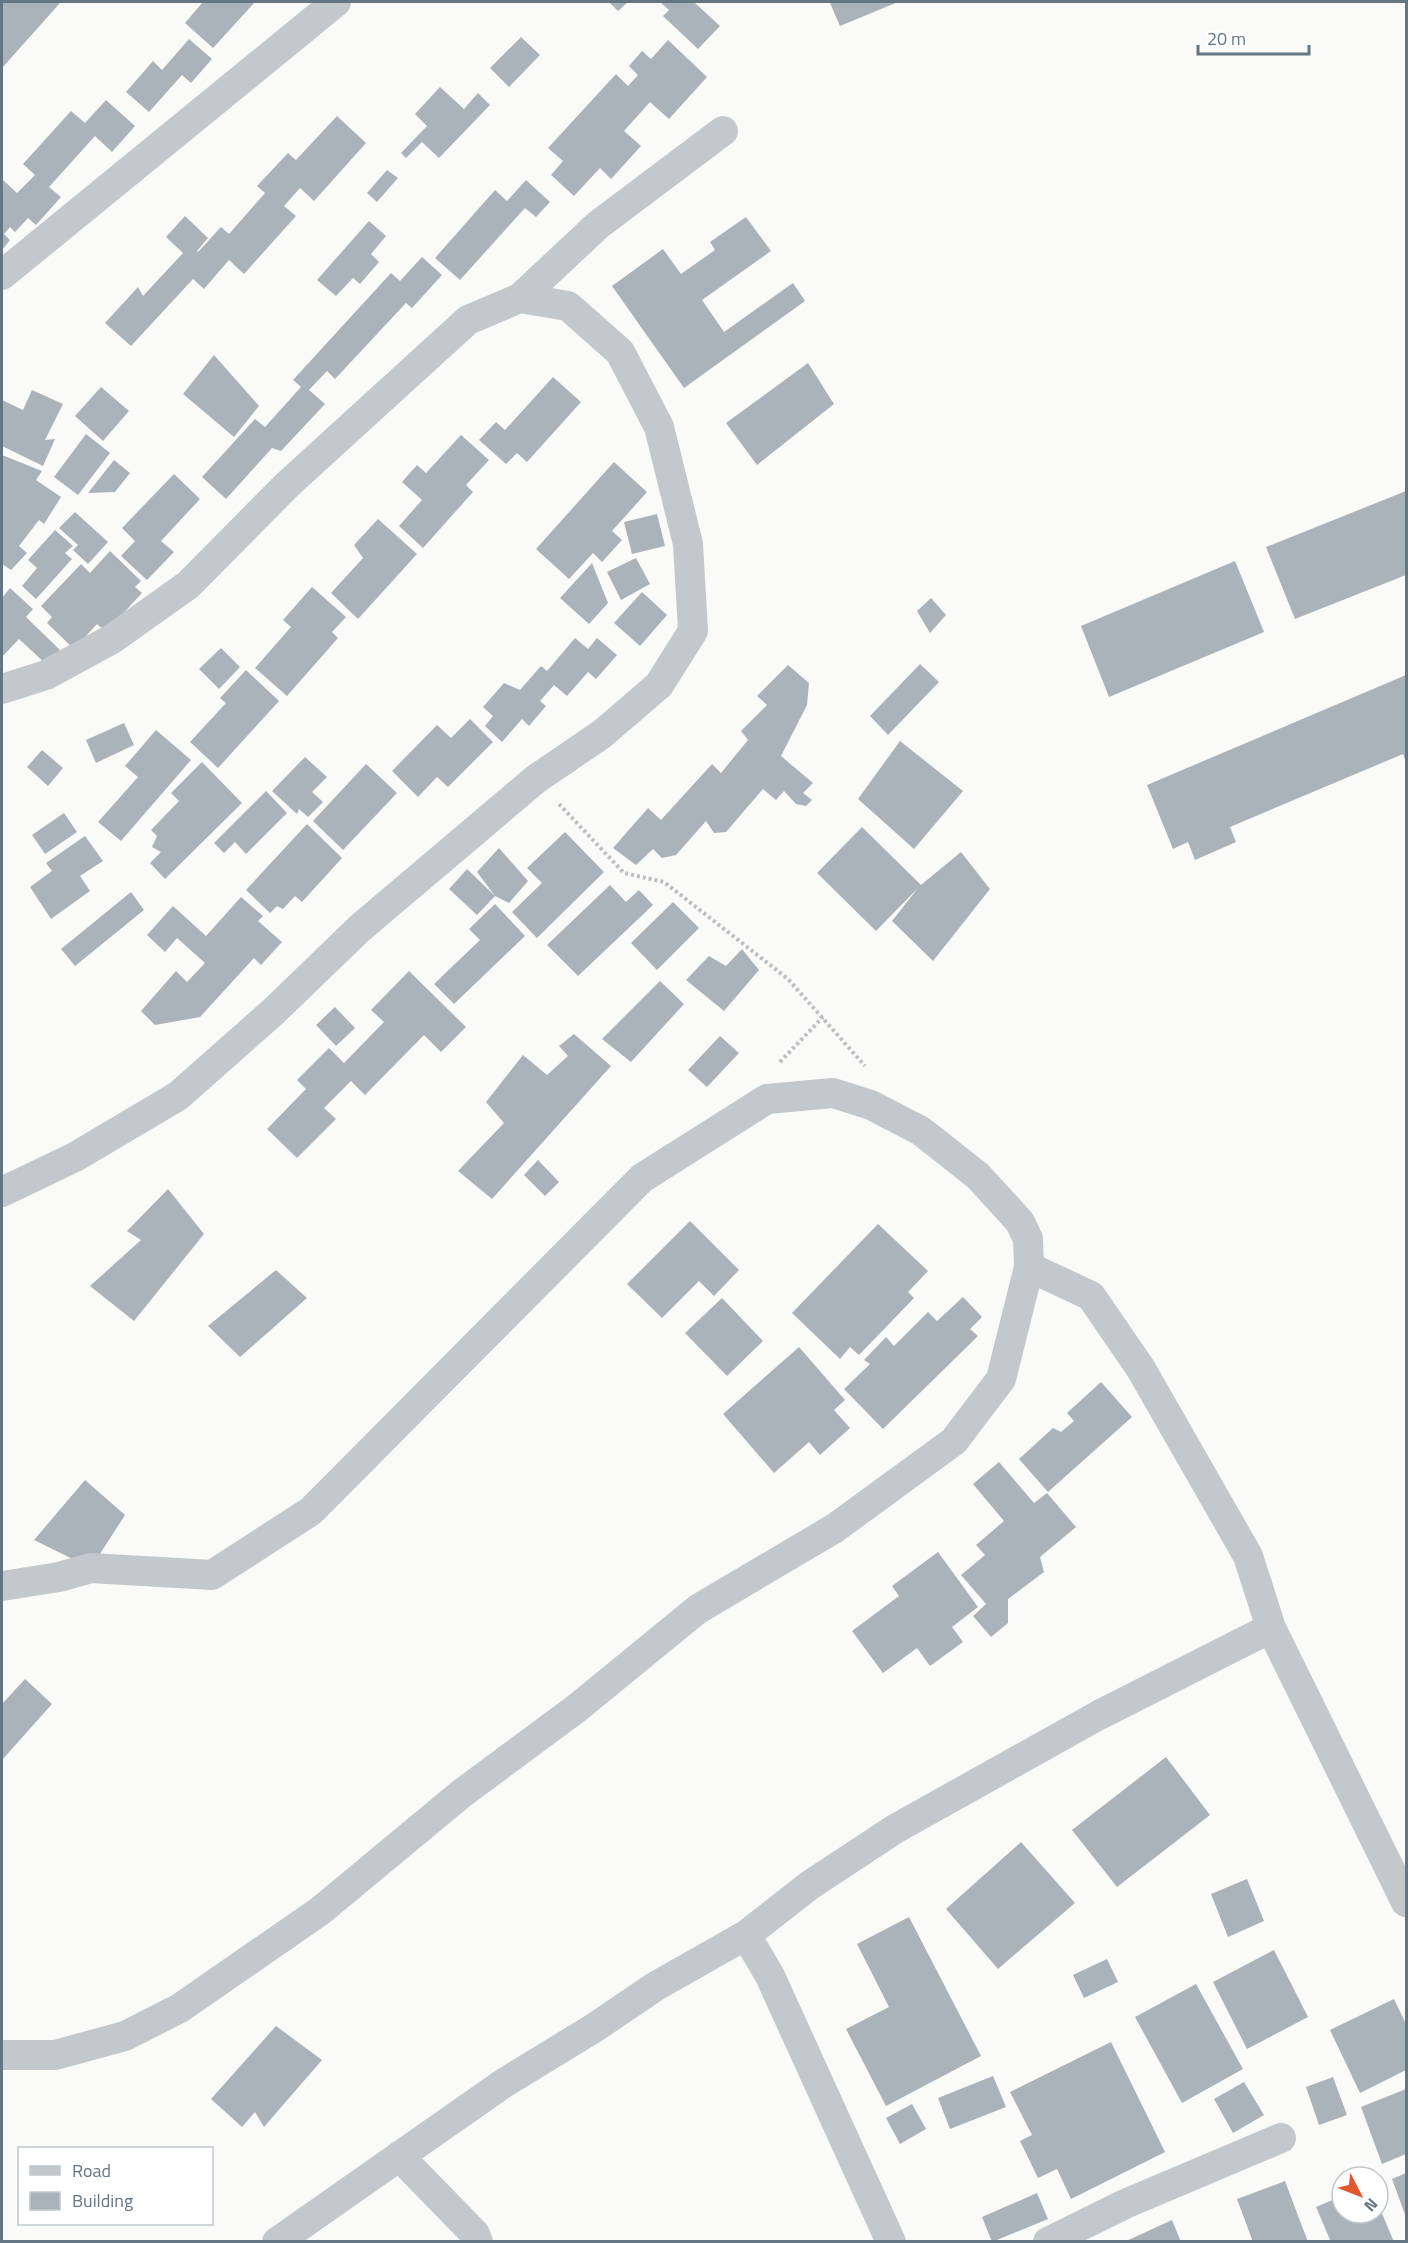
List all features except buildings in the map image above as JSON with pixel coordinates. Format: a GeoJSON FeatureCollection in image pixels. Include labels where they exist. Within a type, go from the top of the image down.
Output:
{"type":"FeatureCollection","features":[{"type":"Feature","properties":{"kind":"street"},"geometry":{"type":"LineString","coordinates":[[2,275],[336,2]]}},
{"type":"Feature","properties":{"kind":"street"},"geometry":{"type":"LineString","coordinates":[[2,688],[46,675],[112,639],[188,585],[287,485],[468,320],[520,298],[598,225],[723,131]]}},
{"type":"Feature","properties":{"kind":"street"},"geometry":{"type":"LineString","coordinates":[[4,1186],[75,1157],[178,1096],[274,1011],[360,928],[536,779],[602,734],[659,684],[693,631],[688,544],[659,427],[620,352],[568,306],[520,298]]}},
{"type":"Feature","properties":{"kind":"street"},"geometry":{"type":"LineString","coordinates":[[2,1586],[59,1577],[91,1569],[212,1575],[311,1511],[642,1178],[767,1099],[833,1093],[871,1105],[921,1131],[978,1176],[1020,1222],[1028,1239],[1029,1268],[1001,1379],[954,1441],[835,1528],[698,1609],[577,1708],[461,1794],[320,1911],[180,2008],[125,2036],[55,2055],[2,2055]]}},
{"type":"Feature","properties":{"kind":"street"},"geometry":{"type":"LineString","coordinates":[[1029,1268],[1091,1296],[1141,1369],[1248,1556],[1271,1628],[1407,1902]]}},
{"type":"Feature","properties":{"kind":"street"},"geometry":{"type":"LineString","coordinates":[[277,2241],[504,2083],[594,2028],[656,1986],[746,1935],[810,1885],[895,1829],[1099,1715],[1271,1628]]}},
{"type":"Feature","properties":{"kind":"street"},"geometry":{"type":"LineString","coordinates":[[746,1935],[770,1976],[891,2241]]}},
{"type":"Feature","properties":{"kind":"street"},"geometry":{"type":"LineString","coordinates":[[1048,2241],[1125,2204],[1281,2138]]}},
{"type":"Feature","properties":{"kind":"street"},"geometry":{"type":"LineString","coordinates":[[399,2156],[475,2234],[478,2241]]}},
{"type":"Feature","properties":{"kind":"path"},"geometry":{"type":"LineString","coordinates":[[536,779],[624,873],[664,882],[788,979],[868,1070]]}},
{"type":"Feature","properties":{"kind":"path"},"geometry":{"type":"LineString","coordinates":[[767,1099],[776,1067],[823,1017]]}}]}
